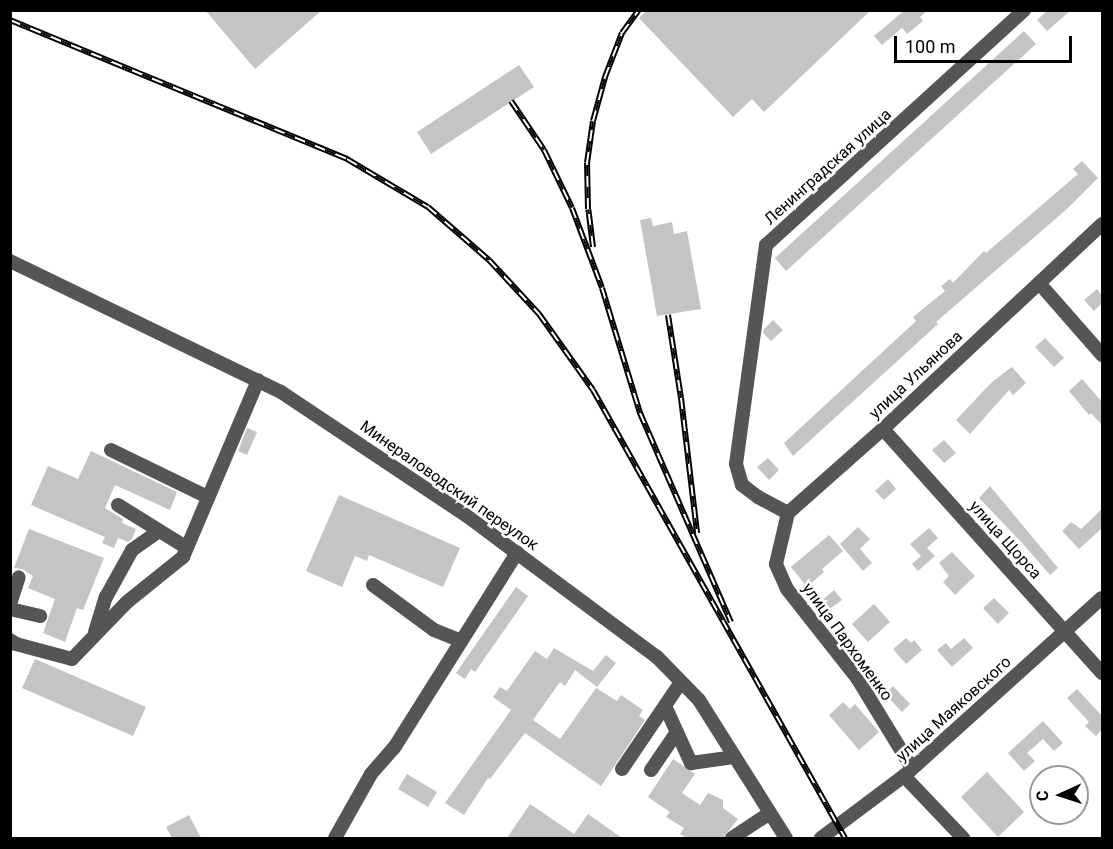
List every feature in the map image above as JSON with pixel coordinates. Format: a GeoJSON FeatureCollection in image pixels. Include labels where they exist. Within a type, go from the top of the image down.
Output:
{"type":"FeatureCollection","features":[{"type":"Feature","properties":{"kind":"street","name":"Ленинградская улица"},"geometry":{"type":"LineString","coordinates":[[788,513],[758,497],[742,485],[736,464],[766,245],[1024,10]]}},
{"type":"Feature","properties":{"kind":"street","name":"улица Ульянова"},"geometry":{"type":"LineString","coordinates":[[788,513],[883,429],[1102,224]]}},
{"type":"Feature","properties":{"kind":"street","name":"Минераловодский переулок"},"geometry":{"type":"LineString","coordinates":[[10,261],[258,380],[301,405],[467,516],[657,657],[699,700],[786,838]]}},
{"type":"Feature","properties":{"kind":"street"},"geometry":{"type":"LineString","coordinates":[[1039,283],[1102,355]]}},
{"type":"Feature","properties":{"kind":"street"},"geometry":{"type":"LineString","coordinates":[[10,640],[16,644],[72,659],[127,602],[183,557],[258,380]]}},
{"type":"Feature","properties":{"kind":"street","name":"улица Щорса"},"geometry":{"type":"LineString","coordinates":[[883,429],[1102,673]]}},
{"type":"Feature","properties":{"kind":"street"},"geometry":{"type":"LineString","coordinates":[[111,450],[208,497]]}},
{"type":"Feature","properties":{"kind":"street"},"geometry":{"type":"LineString","coordinates":[[117,505],[187,548]]}},
{"type":"Feature","properties":{"kind":"street","name":"улица Пархоменко"},"geometry":{"type":"LineString","coordinates":[[788,513],[776,564],[787,588],[857,678],[908,772],[963,838]]}},
{"type":"Feature","properties":{"kind":"street"},"geometry":{"type":"LineString","coordinates":[[93,638],[106,597],[132,550],[159,531]]}},
{"type":"Feature","properties":{"kind":"street"},"geometry":{"type":"LineString","coordinates":[[335,838],[371,774],[394,748],[517,553]]}},
{"type":"Feature","properties":{"kind":"street"},"geometry":{"type":"LineString","coordinates":[[19,577],[10,606],[40,616]]}},
{"type":"Feature","properties":{"kind":"street"},"geometry":{"type":"LineString","coordinates":[[373,585],[434,630],[461,641]]}},
{"type":"Feature","properties":{"kind":"street"},"geometry":{"type":"LineString","coordinates":[[106,597],[127,602]]}},
{"type":"Feature","properties":{"kind":"street","name":"улица Маяковского"},"geometry":{"type":"LineString","coordinates":[[821,838],[908,772],[1102,598]]}},
{"type":"Feature","properties":{"kind":"street"},"geometry":{"type":"LineString","coordinates":[[622,768],[681,682]]}},
{"type":"Feature","properties":{"kind":"street"},"geometry":{"type":"LineString","coordinates":[[665,706],[691,763],[734,757]]}},
{"type":"Feature","properties":{"kind":"street"},"geometry":{"type":"LineString","coordinates":[[651,770],[677,732]]}},
{"type":"Feature","properties":{"kind":"street"},"geometry":{"type":"LineString","coordinates":[[732,838],[770,813]]}},
{"type":"Feature","properties":{"kind":"building"},"geometry":{"type":"Polygon","coordinates":[[[205,10],[322,10],[255,69],[205,10]]]}},
{"type":"Feature","properties":{"kind":"building"},"geometry":{"type":"Polygon","coordinates":[[[647,10],[871,10],[764,112],[752,99],[733,117],[639,18],[647,10]]]}},
{"type":"Feature","properties":{"kind":"building"},"geometry":{"type":"Polygon","coordinates":[[[905,10],[928,10],[920,17],[923,21],[907,34],[902,28],[882,45],[874,36],[905,10]]]}},
{"type":"Feature","properties":{"kind":"building"},"geometry":{"type":"Polygon","coordinates":[[[1048,10],[1071,10],[1047,31],[1037,20],[1048,10]]]}},
{"type":"Feature","properties":{"kind":"building"},"geometry":{"type":"Polygon","coordinates":[[[1024,31],[1036,44],[786,271],[775,258],[1024,31]]]}},
{"type":"Feature","properties":{"kind":"building"},"geometry":{"type":"Polygon","coordinates":[[[519,65],[534,87],[431,154],[417,132],[519,65]]]}},
{"type":"Feature","properties":{"kind":"building"},"geometry":{"type":"Polygon","coordinates":[[[1082,161],[1098,178],[1068,208],[936,322],[938,324],[793,456],[784,443],[916,321],[913,317],[945,291],[941,286],[950,279],[953,283],[984,251],[986,253],[1078,174],[1073,169],[1082,161]]]}},
{"type":"Feature","properties":{"kind":"building"},"geometry":{"type":"Polygon","coordinates":[[[651,218],[653,226],[672,222],[674,234],[687,231],[701,309],[657,316],[640,220],[651,218]]]}},
{"type":"Feature","properties":{"kind":"building"},"geometry":{"type":"Polygon","coordinates":[[[1097,289],[1102,296],[1102,303],[1094,311],[1084,300],[1097,289]]]}},
{"type":"Feature","properties":{"kind":"building"},"geometry":{"type":"Polygon","coordinates":[[[773,320],[783,330],[771,341],[763,333],[773,320]]]}},
{"type":"Feature","properties":{"kind":"building"},"geometry":{"type":"Polygon","coordinates":[[[1045,338],[1064,358],[1054,367],[1035,347],[1045,338]]]}},
{"type":"Feature","properties":{"kind":"building"},"geometry":{"type":"Polygon","coordinates":[[[1012,367],[1026,383],[1013,395],[1009,390],[970,434],[956,420],[992,382],[1012,367]]]}},
{"type":"Feature","properties":{"kind":"building"},"geometry":{"type":"Polygon","coordinates":[[[1082,379],[1102,402],[1102,425],[1091,413],[1089,415],[1069,391],[1082,379]]]}},
{"type":"Feature","properties":{"kind":"building"},"geometry":{"type":"Polygon","coordinates":[[[247,428],[257,432],[247,455],[238,451],[247,428]]]}},
{"type":"Feature","properties":{"kind":"building"},"geometry":{"type":"Polygon","coordinates":[[[944,440],[956,453],[944,463],[932,450],[944,440]]]}},
{"type":"Feature","properties":{"kind":"building"},"geometry":{"type":"Polygon","coordinates":[[[91,451],[177,492],[170,510],[115,485],[105,508],[123,519],[122,523],[136,529],[132,539],[128,542],[118,538],[114,548],[102,543],[105,537],[31,505],[48,466],[78,479],[91,451]]]}},
{"type":"Feature","properties":{"kind":"building"},"geometry":{"type":"Polygon","coordinates":[[[768,458],[779,470],[769,480],[757,467],[768,458]]]}},
{"type":"Feature","properties":{"kind":"building"},"geometry":{"type":"Polygon","coordinates":[[[888,479],[896,489],[884,500],[875,491],[888,479]]]}},
{"type":"Feature","properties":{"kind":"building"},"geometry":{"type":"Polygon","coordinates":[[[990,486],[1058,568],[1050,575],[979,498],[990,486]]]}},
{"type":"Feature","properties":{"kind":"building"},"geometry":{"type":"Polygon","coordinates":[[[339,495],[460,548],[443,587],[369,555],[367,561],[355,556],[342,587],[306,571],[339,495]]]}},
{"type":"Feature","properties":{"kind":"building"},"geometry":{"type":"Polygon","coordinates":[[[1102,509],[1102,528],[1079,549],[1062,531],[1071,522],[1081,529],[1102,509]]]}},
{"type":"Feature","properties":{"kind":"building"},"geometry":{"type":"Polygon","coordinates":[[[858,527],[870,539],[860,549],[872,563],[863,571],[840,544],[858,527]]]}},
{"type":"Feature","properties":{"kind":"building"},"geometry":{"type":"Polygon","coordinates":[[[929,528],[938,538],[927,548],[935,556],[918,571],[912,564],[921,556],[910,544],[929,528]]]}},
{"type":"Feature","properties":{"kind":"building"},"geometry":{"type":"Polygon","coordinates":[[[29,529],[104,558],[83,610],[77,608],[65,642],[43,633],[55,599],[28,588],[33,576],[22,569],[14,568],[29,529]]]}},
{"type":"Feature","properties":{"kind":"building"},"geometry":{"type":"Polygon","coordinates":[[[829,535],[843,551],[822,569],[824,572],[807,587],[791,567],[829,535]]]}},
{"type":"Feature","properties":{"kind":"building"},"geometry":{"type":"Polygon","coordinates":[[[952,552],[975,576],[955,595],[943,582],[949,576],[939,563],[952,552]]]}},
{"type":"Feature","properties":{"kind":"building"},"geometry":{"type":"Polygon","coordinates":[[[516,587],[528,596],[475,672],[471,669],[465,679],[456,673],[516,587]]]}},
{"type":"Feature","properties":{"kind":"building"},"geometry":{"type":"Polygon","coordinates":[[[834,590],[842,600],[827,611],[820,602],[834,590]]]}},
{"type":"Feature","properties":{"kind":"building"},"geometry":{"type":"Polygon","coordinates":[[[994,598],[1009,613],[998,624],[983,608],[994,598]]]}},
{"type":"Feature","properties":{"kind":"building"},"geometry":{"type":"Polygon","coordinates":[[[874,604],[890,622],[868,642],[852,624],[874,604]]]}},
{"type":"Feature","properties":{"kind":"building"},"geometry":{"type":"Polygon","coordinates":[[[906,638],[911,643],[914,640],[922,650],[906,664],[893,649],[906,638]]]}},
{"type":"Feature","properties":{"kind":"building"},"geometry":{"type":"Polygon","coordinates":[[[964,638],[973,648],[952,667],[937,650],[946,643],[951,649],[964,638]]]}},
{"type":"Feature","properties":{"kind":"building"},"geometry":{"type":"Polygon","coordinates":[[[554,648],[593,671],[606,655],[616,663],[597,687],[575,670],[565,686],[560,682],[533,720],[560,739],[596,688],[617,701],[621,695],[643,710],[639,716],[645,720],[601,786],[525,733],[490,779],[488,778],[464,815],[445,803],[511,710],[493,697],[500,687],[507,691],[535,651],[547,659],[554,648]]]}},
{"type":"Feature","properties":{"kind":"building"},"geometry":{"type":"Polygon","coordinates":[[[35,659],[146,707],[133,736],[22,688],[35,659]]]}},
{"type":"Feature","properties":{"kind":"building"},"geometry":{"type":"Polygon","coordinates":[[[893,686],[910,704],[902,712],[885,694],[893,686]]]}},
{"type":"Feature","properties":{"kind":"building"},"geometry":{"type":"Polygon","coordinates":[[[1077,689],[1102,716],[1102,729],[1096,736],[1085,726],[1089,722],[1067,698],[1077,689]]]}},
{"type":"Feature","properties":{"kind":"building"},"geometry":{"type":"Polygon","coordinates":[[[843,702],[850,709],[855,704],[879,732],[859,750],[829,715],[843,702]]]}},
{"type":"Feature","properties":{"kind":"building"},"geometry":{"type":"Polygon","coordinates":[[[1043,721],[1063,743],[1054,751],[1043,739],[1027,753],[1035,761],[1024,771],[1008,753],[1043,721]]]}},
{"type":"Feature","properties":{"kind":"building"},"geometry":{"type":"Polygon","coordinates":[[[673,759],[695,774],[682,793],[700,805],[708,793],[723,800],[723,808],[738,819],[723,838],[687,838],[680,834],[684,828],[666,817],[670,812],[648,797],[673,759]]]}},
{"type":"Feature","properties":{"kind":"building"},"geometry":{"type":"Polygon","coordinates":[[[987,772],[1024,812],[998,837],[961,797],[987,772]]]}},
{"type":"Feature","properties":{"kind":"building"},"geometry":{"type":"Polygon","coordinates":[[[407,774],[437,792],[428,807],[398,789],[407,774]]]}},
{"type":"Feature","properties":{"kind":"building"},"geometry":{"type":"Polygon","coordinates":[[[530,804],[574,834],[588,814],[622,838],[507,838],[530,804]]]}},
{"type":"Feature","properties":{"kind":"building"},"geometry":{"type":"Polygon","coordinates":[[[189,815],[201,838],[172,838],[166,827],[189,815]]]}},
{"type":"Feature","properties":{"kind":"railway"},"geometry":{"type":"LineString","coordinates":[[593,247],[588,209],[587,163],[593,121],[605,77],[622,33],[639,10]]}},
{"type":"Feature","properties":{"kind":"railway"},"geometry":{"type":"LineString","coordinates":[[10,20],[347,159],[428,207],[489,260],[539,314],[593,390],[845,838]]}},
{"type":"Feature","properties":{"kind":"railway"},"geometry":{"type":"LineString","coordinates":[[511,101],[544,150],[572,208],[602,288],[640,413],[731,622]]}},
{"type":"Feature","properties":{"kind":"railway"},"geometry":{"type":"LineString","coordinates":[[668,315],[681,398],[697,533]]}}]}
